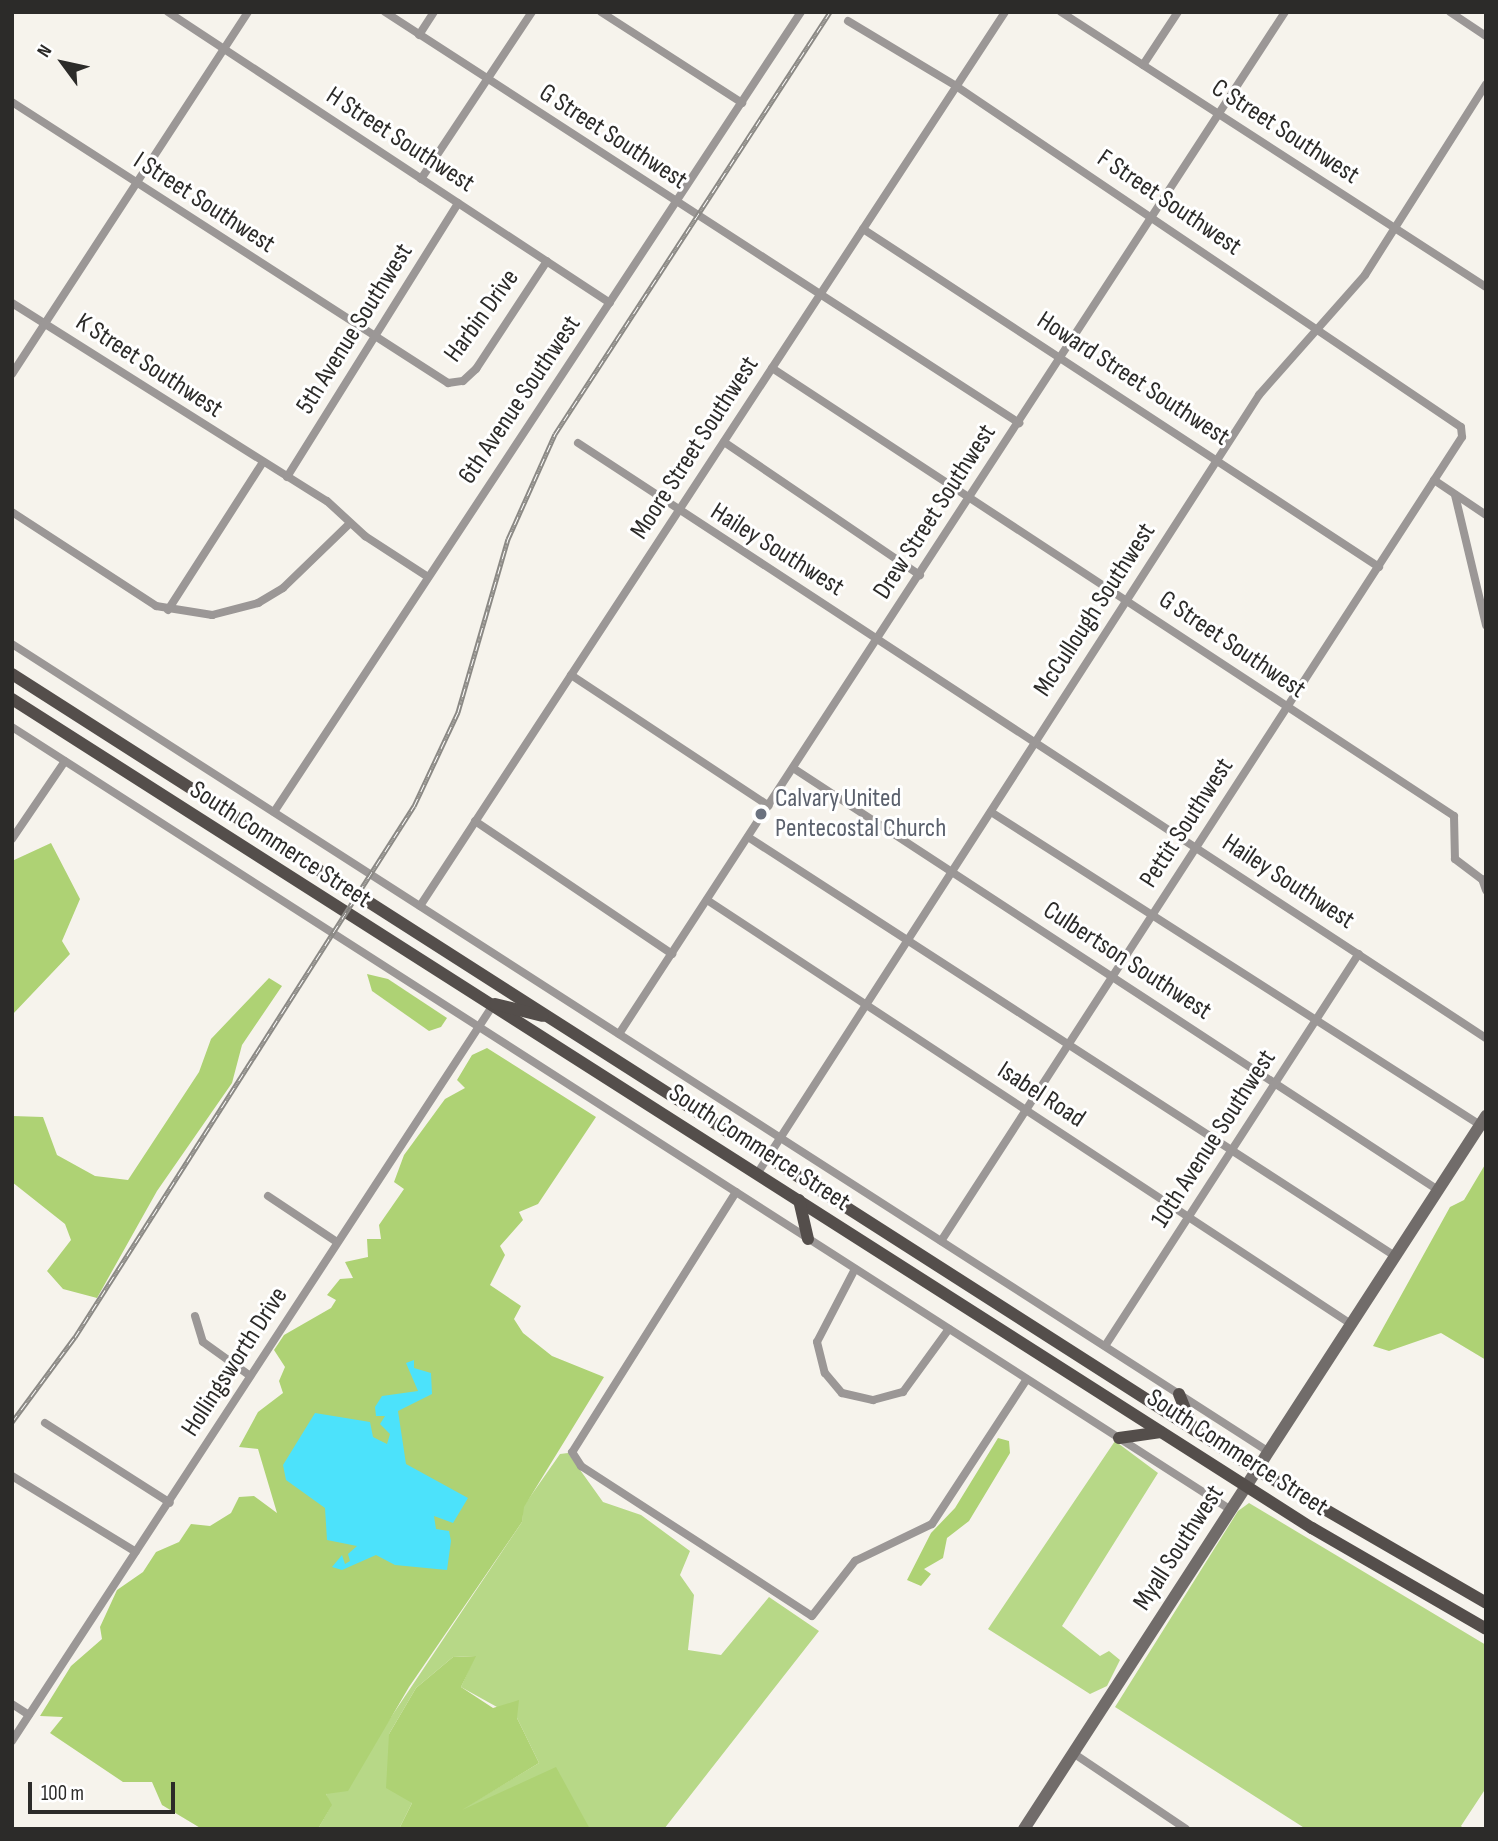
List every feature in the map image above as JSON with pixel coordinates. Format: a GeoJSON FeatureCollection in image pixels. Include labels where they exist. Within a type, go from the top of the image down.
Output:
{"type":"FeatureCollection","features":[{"type":"Feature","properties":{"kind":"main road","name":"South Commerce Street"},"geometry":{"type":"LineString","coordinates":[[12,674],[1257,1470],[1486,1604]]}},
{"type":"Feature","properties":{"kind":"main road","name":"South Commerce Street"},"geometry":{"type":"LineString","coordinates":[[12,699],[1246,1486],[1486,1629]]}},
{"type":"Feature","properties":{"kind":"main road"},"geometry":{"type":"LineString","coordinates":[[493,1004],[550,1016]]}},
{"type":"Feature","properties":{"kind":"main road"},"geometry":{"type":"LineString","coordinates":[[799,1200],[808,1238]]}},
{"type":"Feature","properties":{"kind":"main road"},"geometry":{"type":"LineString","coordinates":[[1179,1394],[1192,1427]]}},
{"type":"Feature","properties":{"kind":"main road"},"geometry":{"type":"LineString","coordinates":[[1119,1438],[1161,1432]]}},
{"type":"Feature","properties":{"kind":"street","name":"H Street Southwest"},"geometry":{"type":"LineString","coordinates":[[168,12],[610,303]]}},
{"type":"Feature","properties":{"kind":"street"},"geometry":{"type":"LineString","coordinates":[[12,374],[248,12]]}},
{"type":"Feature","properties":{"kind":"street","name":"G Street Southwest"},"geometry":{"type":"LineString","coordinates":[[385,12],[819,296],[1018,422]]}},
{"type":"Feature","properties":{"kind":"street"},"geometry":{"type":"LineString","coordinates":[[419,35],[434,12]]}},
{"type":"Feature","properties":{"kind":"street"},"geometry":{"type":"LineString","coordinates":[[421,179],[533,12]]}},
{"type":"Feature","properties":{"kind":"street"},"geometry":{"type":"LineString","coordinates":[[601,12],[742,103]]}},
{"type":"Feature","properties":{"kind":"street","name":"6th Avenue Southwest"},"geometry":{"type":"LineString","coordinates":[[274,812],[801,12]]}},
{"type":"Feature","properties":{"kind":"street","name":"Moore Street Southwest"},"geometry":{"type":"LineString","coordinates":[[420,906],[1004,12]]}},
{"type":"Feature","properties":{"kind":"street","name":"C Street Southwest"},"geometry":{"type":"LineString","coordinates":[[1061,12],[1486,287]]}},
{"type":"Feature","properties":{"kind":"street"},"geometry":{"type":"LineString","coordinates":[[1143,65],[1178,12]]}},
{"type":"Feature","properties":{"kind":"street","name":"Drew Street Southwest"},"geometry":{"type":"LineString","coordinates":[[620,1034],[1285,12]]}},
{"type":"Feature","properties":{"kind":"street"},"geometry":{"type":"LineString","coordinates":[[1450,12],[1486,36]]}},
{"type":"Feature","properties":{"kind":"street","name":"F Street Southwest"},"geometry":{"type":"LineString","coordinates":[[848,21],[956,86],[1318,327],[1461,427]]}},
{"type":"Feature","properties":{"kind":"street","name":"McCullough Southwest"},"geometry":{"type":"LineString","coordinates":[[757,1174],[1259,395],[1318,327],[1396,229],[1486,84]]}},
{"type":"Feature","properties":{"kind":"street","name":"I Street Southwest"},"geometry":{"type":"LineString","coordinates":[[12,102],[374,337]]}},
{"type":"Feature","properties":{"kind":"street","name":"5th Avenue Southwest"},"geometry":{"type":"LineString","coordinates":[[287,477],[458,203]]}},
{"type":"Feature","properties":{"kind":"street","name":"Howard Street Southwest"},"geometry":{"type":"LineString","coordinates":[[863,229],[1378,567]]}},
{"type":"Feature","properties":{"kind":"street","name":"Harbin Drive"},"geometry":{"type":"LineString","coordinates":[[374,337],[448,383],[463,381],[547,261]]}},
{"type":"Feature","properties":{"kind":"street","name":"K Street Southwest"},"geometry":{"type":"LineString","coordinates":[[12,303],[287,477]]}},
{"type":"Feature","properties":{"kind":"street","name":"G Street Southwest"},"geometry":{"type":"LineString","coordinates":[[772,368],[1454,816],[1455,859],[1482,878],[1486,890]]}},
{"type":"Feature","properties":{"kind":"street","name":"Pettit Southwest"},"geometry":{"type":"LineString","coordinates":[[941,1241],[1462,437],[1461,427]]}},
{"type":"Feature","properties":{"kind":"street"},"geometry":{"type":"LineString","coordinates":[[724,442],[920,575]]}},
{"type":"Feature","properties":{"kind":"street","name":"Hailey Southwest"},"geometry":{"type":"LineString","coordinates":[[578,443],[678,514],[878,637],[1486,1038]]}},
{"type":"Feature","properties":{"kind":"street"},"geometry":{"type":"LineString","coordinates":[[168,610],[263,462]]}},
{"type":"Feature","properties":{"kind":"street"},"geometry":{"type":"LineString","coordinates":[[287,477],[428,577]]}},
{"type":"Feature","properties":{"kind":"street"},"geometry":{"type":"LineString","coordinates":[[1434,480],[1486,515]]}},
{"type":"Feature","properties":{"kind":"street"},"geometry":{"type":"LineString","coordinates":[[1455,495],[1486,625]]}},
{"type":"Feature","properties":{"kind":"street"},"geometry":{"type":"LineString","coordinates":[[12,512],[168,610],[212,615],[258,604],[304,571],[350,523]]}},
{"type":"Feature","properties":{"kind":"street"},"geometry":{"type":"LineString","coordinates":[[12,644],[1269,1451]]}},
{"type":"Feature","properties":{"kind":"street"},"geometry":{"type":"LineString","coordinates":[[571,675],[769,806]]}},
{"type":"Feature","properties":{"kind":"street"},"geometry":{"type":"LineString","coordinates":[[12,727],[1231,1510]]}},
{"type":"Feature","properties":{"kind":"street"},"geometry":{"type":"LineString","coordinates":[[12,839],[65,761]]}},
{"type":"Feature","properties":{"kind":"street","name":"Culbertson Southwest"},"geometry":{"type":"LineString","coordinates":[[793,768],[1438,1190]]}},
{"type":"Feature","properties":{"kind":"street"},"geometry":{"type":"LineString","coordinates":[[991,812],[1483,1121]]}},
{"type":"Feature","properties":{"kind":"street"},"geometry":{"type":"LineString","coordinates":[[475,821],[672,954]]}},
{"type":"Feature","properties":{"kind":"street"},"geometry":{"type":"LineString","coordinates":[[748,837],[1395,1256]]}},
{"type":"Feature","properties":{"kind":"street","name":"Isabel Road"},"geometry":{"type":"LineString","coordinates":[[707,900],[1351,1324]]}},
{"type":"Feature","properties":{"kind":"street","name":"10th Avenue Southwest"},"geometry":{"type":"LineString","coordinates":[[1105,1346],[1359,954]]}},
{"type":"Feature","properties":{"kind":"street","name":"Hollingsworth Drive"},"geometry":{"type":"LineString","coordinates":[[12,1741],[170,1503],[249,1375],[493,1004]]}},
{"type":"Feature","properties":{"kind":"street","name":"Myall Southwest"},"geometry":{"type":"LineString","coordinates":[[1024,1829],[1483,1121]]}},
{"type":"Feature","properties":{"kind":"street"},"geometry":{"type":"LineString","coordinates":[[736,1192],[579,1435],[574,1458],[812,1616],[855,1561],[925,1531],[1027,1379]]}},
{"type":"Feature","properties":{"kind":"street"},"geometry":{"type":"LineString","coordinates":[[268,1196],[337,1242]]}},
{"type":"Feature","properties":{"kind":"street"},"geometry":{"type":"LineString","coordinates":[[855,1269],[817,1342],[825,1373],[842,1393],[873,1400],[904,1392],[949,1329]]}},
{"type":"Feature","properties":{"kind":"street"},"geometry":{"type":"LineString","coordinates":[[195,1316],[203,1342],[249,1375]]}},
{"type":"Feature","properties":{"kind":"street"},"geometry":{"type":"LineString","coordinates":[[45,1423],[170,1503]]}},
{"type":"Feature","properties":{"kind":"street"},"geometry":{"type":"LineString","coordinates":[[12,1476],[136,1552]]}},
{"type":"Feature","properties":{"kind":"street"},"geometry":{"type":"LineString","coordinates":[[12,1704],[29,1715]]}},
{"type":"Feature","properties":{"kind":"street"},"geometry":{"type":"LineString","coordinates":[[1073,1753],[1186,1829]]}},
{"type":"Feature","properties":{"kind":"green space"},"geometry":{"type":"Polygon","coordinates":[[[51,843],[80,899],[62,941],[70,954],[12,1015],[12,861],[51,843]]]}},
{"type":"Feature","properties":{"kind":"green space"},"geometry":{"type":"Polygon","coordinates":[[[367,974],[388,979],[447,1018],[441,1027],[429,1031],[372,991],[367,974]]]}},
{"type":"Feature","properties":{"kind":"green space"},"geometry":{"type":"Polygon","coordinates":[[[269,978],[282,986],[242,1045],[232,1083],[157,1191],[97,1298],[63,1289],[47,1271],[71,1240],[65,1224],[12,1182],[12,1116],[43,1117],[57,1155],[95,1176],[128,1180],[199,1072],[211,1039],[269,978]]]}},
{"type":"Feature","properties":{"kind":"green space"},"geometry":{"type":"Polygon","coordinates":[[[487,1048],[596,1117],[538,1204],[519,1212],[523,1220],[500,1246],[505,1255],[490,1285],[521,1306],[514,1319],[523,1333],[552,1356],[604,1377],[524,1507],[522,1522],[409,1687],[348,1791],[326,1794],[332,1805],[318,1829],[202,1829],[162,1805],[152,1782],[123,1782],[50,1733],[63,1717],[40,1716],[71,1666],[102,1639],[100,1627],[117,1590],[143,1572],[156,1552],[179,1542],[191,1524],[210,1526],[231,1513],[239,1497],[254,1496],[277,1513],[258,1449],[239,1447],[258,1412],[283,1393],[279,1381],[285,1367],[274,1350],[284,1335],[331,1308],[336,1300],[327,1295],[340,1279],[353,1278],[345,1262],[368,1257],[367,1239],[381,1239],[379,1225],[404,1189],[394,1182],[404,1155],[445,1099],[465,1088],[457,1080],[472,1055],[487,1048]]]}},
{"type":"Feature","properties":{"kind":"green space"},"geometry":{"type":"Polygon","coordinates":[[[1486,1163],[1486,1360],[1441,1333],[1389,1351],[1373,1346],[1450,1207],[1464,1200],[1486,1163]]]}},
{"type":"Feature","properties":{"kind":"green space"},"geometry":{"type":"Polygon","coordinates":[[[998,1438],[1009,1441],[1010,1453],[969,1521],[947,1538],[943,1558],[924,1569],[931,1574],[921,1586],[907,1580],[931,1533],[955,1508],[998,1438]]]}},
{"type":"Feature","properties":{"kind":"green space"},"geometry":{"type":"Polygon","coordinates":[[[1115,1441],[1158,1473],[1062,1626],[1100,1656],[1109,1651],[1120,1660],[1107,1686],[1090,1694],[988,1629],[1115,1441]]]}},
{"type":"Feature","properties":{"kind":"green space"},"geometry":{"type":"Polygon","coordinates":[[[568,1453],[603,1502],[641,1515],[690,1551],[680,1575],[694,1595],[688,1650],[721,1655],[769,1597],[819,1631],[664,1829],[590,1829],[454,1814],[539,1763],[517,1718],[461,1687],[475,1656],[453,1657],[416,1688],[389,1734],[412,1803],[399,1829],[318,1829],[331,1806],[326,1794],[379,1735],[522,1522],[523,1507],[560,1454],[568,1453]]]}},
{"type":"Feature","properties":{"kind":"green space"},"geometry":{"type":"Polygon","coordinates":[[[1249,1503],[1486,1645],[1486,1788],[1461,1826],[1464,1829],[1306,1829],[1115,1707],[1238,1511],[1249,1503]]]}},
{"type":"Feature","properties":{"kind":"green space"},"geometry":{"type":"Polygon","coordinates":[[[476,1656],[461,1687],[493,1708],[519,1700],[517,1718],[539,1763],[462,1810],[556,1767],[590,1829],[399,1829],[412,1803],[386,1788],[389,1734],[416,1688],[453,1657],[476,1656]]]}},
{"type":"Feature","properties":{"kind":"water"},"geometry":{"type":"Polygon","coordinates":[[[414,1360],[414,1368],[431,1373],[432,1394],[398,1411],[406,1464],[468,1498],[453,1523],[434,1516],[436,1529],[449,1531],[451,1541],[447,1570],[395,1565],[376,1555],[342,1570],[332,1567],[342,1555],[345,1564],[350,1561],[348,1554],[357,1546],[327,1540],[325,1508],[286,1480],[283,1465],[315,1413],[370,1422],[373,1437],[387,1444],[390,1434],[380,1424],[385,1416],[376,1416],[375,1407],[382,1396],[418,1391],[406,1363],[414,1360]]]}},
{"type":"Feature","properties":{"kind":"railway"},"geometry":{"type":"LineString","coordinates":[[12,1422],[75,1337],[414,806],[458,712],[508,539],[555,434],[830,12]]}},
{"type":"Feature","properties":{"kind":"place","name":"Calvary United Pentecostal Church"},"geometry":{"type":"Point","coordinates":[761,814]}}]}
